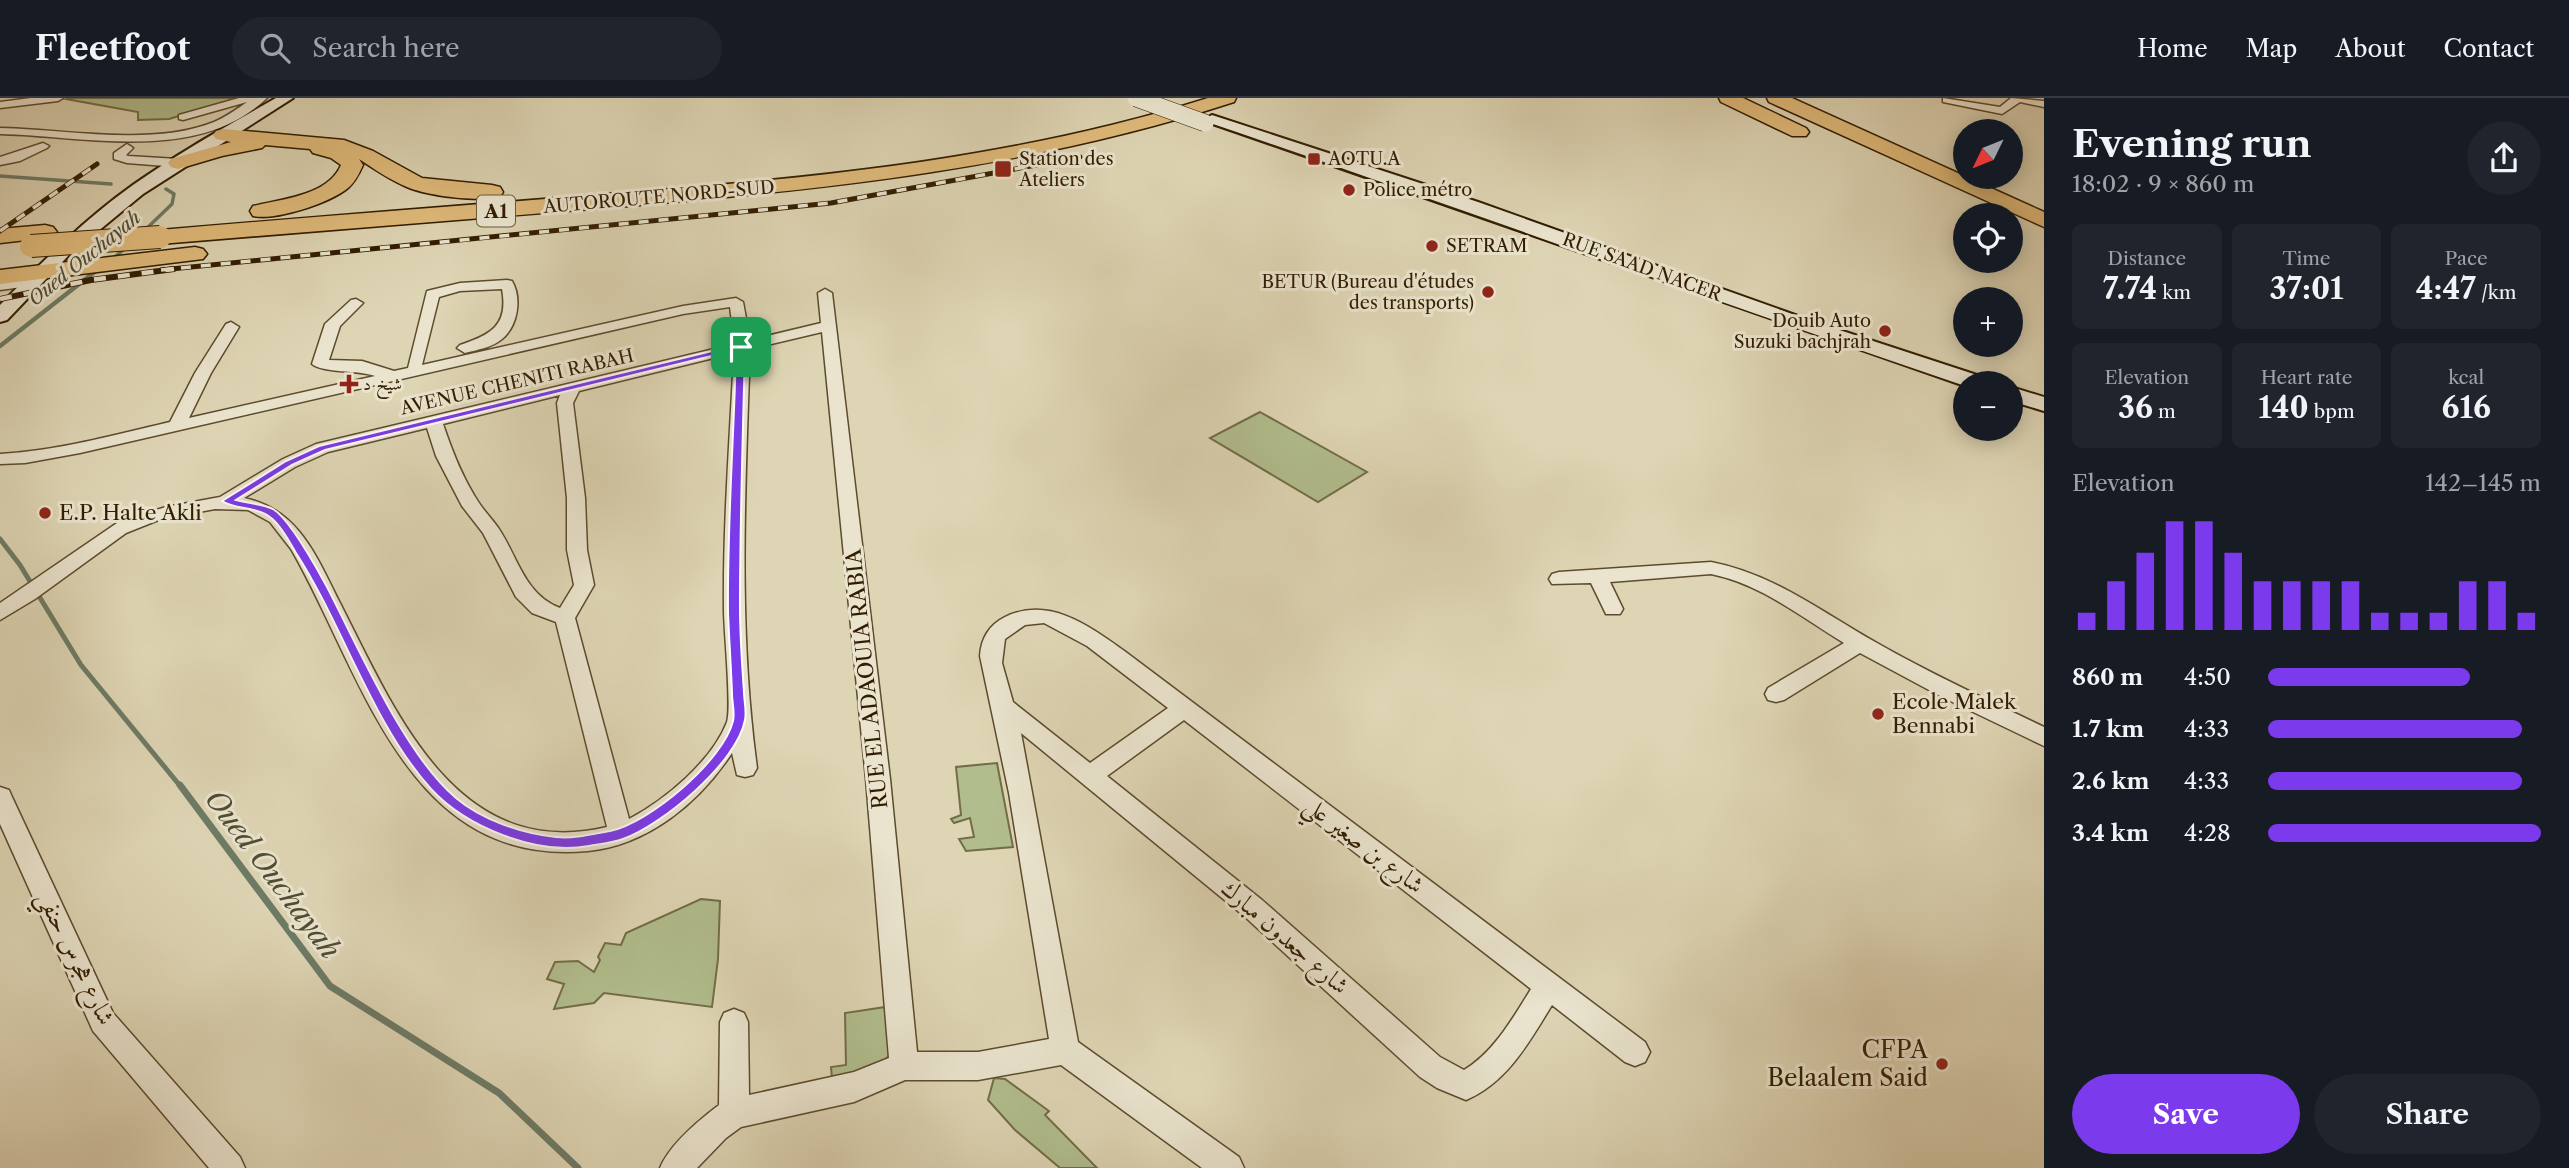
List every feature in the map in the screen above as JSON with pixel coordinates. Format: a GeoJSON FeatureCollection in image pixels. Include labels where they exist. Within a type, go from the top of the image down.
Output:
{"type":"FeatureCollection","features":[{"type":"Feature","properties":{"kind":"highway","name":"AUTOROUTE NORD-SUD"},"geometry":{"type":"LineString","coordinates":[[0,236],[38,239],[833,182],[1027,149],[1201,112],[1227,98]]}},
{"type":"Feature","properties":{"kind":"highway"},"geometry":{"type":"LineString","coordinates":[[1201,112],[1242,98]]}},
{"type":"Feature","properties":{"kind":"highway"},"geometry":{"type":"LineString","coordinates":[[1728,98],[1820,142],[1735,98]]}},
{"type":"Feature","properties":{"kind":"highway"},"geometry":{"type":"LineString","coordinates":[[1756,98],[1980,203]]}},
{"type":"Feature","properties":{"kind":"highway"},"geometry":{"type":"LineString","coordinates":[[1776,98],[2044,220]]}},
{"type":"Feature","properties":{"kind":"highway","name":"AUTOROUTE NORD-SUD"},"geometry":{"type":"LineString","coordinates":[[164,230],[837,169],[949,152],[1109,121],[1201,112]]}},
{"type":"Feature","properties":{"kind":"highway"},"geometry":{"type":"LineString","coordinates":[[164,230],[301,202],[329,189],[351,171],[349,160],[337,152],[218,138]]}},
{"type":"Feature","properties":{"kind":"highway"},"geometry":{"type":"LineString","coordinates":[[218,138],[344,146],[366,155],[402,178],[444,189],[496,192],[643,188]]}},
{"type":"Feature","properties":{"kind":"highway"},"geometry":{"type":"LineString","coordinates":[[179,153],[258,144]]}},
{"type":"Feature","properties":{"kind":"highway"},"geometry":{"type":"LineString","coordinates":[[0,277],[38,278],[98,263],[415,232],[833,182]]}},
{"type":"Feature","properties":{"kind":"highway"},"geometry":{"type":"LineString","coordinates":[[2023,222],[2044,231]]}},
{"type":"Feature","properties":{"kind":"highway"},"geometry":{"type":"LineString","coordinates":[[2023,233],[2044,242]]}},
{"type":"Feature","properties":{"kind":"highway","name":"AUTOROUTE NORD-SUD"},"geometry":{"type":"LineString","coordinates":[[0,248],[38,239]]}},
{"type":"Feature","properties":{"kind":"highway"},"geometry":{"type":"LineString","coordinates":[[62,252],[74,258],[98,263]]}},
{"type":"Feature","properties":{"kind":"main road"},"geometry":{"type":"LineString","coordinates":[[0,316],[62,252],[179,153],[218,138],[286,98]]}},
{"type":"Feature","properties":{"kind":"main road"},"geometry":{"type":"LineString","coordinates":[[1136,98],[1201,112]]}},
{"type":"Feature","properties":{"kind":"main road"},"geometry":{"type":"LineString","coordinates":[[1152,98],[1201,112]]}},
{"type":"Feature","properties":{"kind":"main road","name":"RUE SAAD NACER"},"geometry":{"type":"LineString","coordinates":[[1201,112],[1271,145],[1305,152],[1446,197],[1793,321],[1953,375]]}},
{"type":"Feature","properties":{"kind":"main road"},"geometry":{"type":"LineString","coordinates":[[2023,398],[2044,404]]}},
{"type":"Feature","properties":{"kind":"street"},"geometry":{"type":"LineString","coordinates":[[0,105],[58,98]]}},
{"type":"Feature","properties":{"kind":"street"},"geometry":{"type":"LineString","coordinates":[[183,117],[251,98]]}},
{"type":"Feature","properties":{"kind":"street"},"geometry":{"type":"LineString","coordinates":[[0,130],[119,137],[194,131],[225,121],[262,98]]}},
{"type":"Feature","properties":{"kind":"street"},"geometry":{"type":"LineString","coordinates":[[1947,100],[2002,111],[2017,98],[2044,104]]}},
{"type":"Feature","properties":{"kind":"street"},"geometry":{"type":"LineString","coordinates":[[0,130],[49,121],[72,121],[16,158],[0,161]]}},
{"type":"Feature","properties":{"kind":"street"},"geometry":{"type":"LineString","coordinates":[[0,144],[56,147]]}},
{"type":"Feature","properties":{"kind":"street"},"geometry":{"type":"LineString","coordinates":[[80,148],[127,148],[179,153]]}},
{"type":"Feature","properties":{"kind":"street"},"geometry":{"type":"LineString","coordinates":[[127,148],[118,156],[127,159],[179,153]]}},
{"type":"Feature","properties":{"kind":"street"},"geometry":{"type":"LineString","coordinates":[[0,286],[38,278]]}},
{"type":"Feature","properties":{"kind":"street"},"geometry":{"type":"LineString","coordinates":[[356,303],[333,324],[320,364],[362,366],[391,375],[500,334],[505,329],[511,304],[509,286],[503,283],[460,287],[432,294],[414,366]]}},
{"type":"Feature","properties":{"kind":"street","name":"RUE EL ADAOUIA RABIA"},"geometry":{"type":"LineString","coordinates":[[825,293],[878,779],[904,1066]]}},
{"type":"Feature","properties":{"kind":"street"},"geometry":{"type":"LineString","coordinates":[[0,459],[25,458],[80,447],[391,375],[718,303],[736,302],[743,334],[734,596],[739,720],[745,768]]}},
{"type":"Feature","properties":{"kind":"street","name":"AVENUE CHENITI RABAH"},"geometry":{"type":"LineString","coordinates":[[227,501],[310,452],[827,326]]}},
{"type":"Feature","properties":{"kind":"street"},"geometry":{"type":"LineString","coordinates":[[177,425],[202,373],[231,327]]}},
{"type":"Feature","properties":{"kind":"street"},"geometry":{"type":"LineString","coordinates":[[572,388],[565,403],[576,498],[577,550],[584,585],[565,618],[621,834]]}},
{"type":"Feature","properties":{"kind":"street"},"geometry":{"type":"LineString","coordinates":[[434,422],[445,456],[471,506],[491,531],[523,592],[539,608],[565,618]]}},
{"type":"Feature","properties":{"kind":"street"},"geometry":{"type":"LineString","coordinates":[[0,613],[104,539],[135,522],[179,509],[227,501],[270,512],[290,535],[318,579],[393,723],[433,782],[452,802],[476,818],[533,839],[556,843],[580,842],[621,834],[664,810],[709,771],[727,745],[739,720]]}},
{"type":"Feature","properties":{"kind":"street"},"geometry":{"type":"LineString","coordinates":[[1559,579],[1597,576],[1684,578],[1711,568],[1734,573],[1786,599],[1860,643],[2044,737]]}},
{"type":"Feature","properties":{"kind":"street"},"geometry":{"type":"LineString","coordinates":[[1597,576],[1613,609]]}},
{"type":"Feature","properties":{"kind":"street","name":"شارع بن صغير علي"},"geometry":{"type":"LineString","coordinates":[[1065,1050],[1003,706],[991,663],[993,640],[1004,626],[1041,615],[1063,621],[1077,630],[1389,862],[1635,1052]]}},
{"type":"Feature","properties":{"kind":"street"},"geometry":{"type":"LineString","coordinates":[[1776,694],[1860,643]]}},
{"type":"Feature","properties":{"kind":"street","name":"شارع جعدون مبارك"},"geometry":{"type":"LineString","coordinates":[[1003,706],[1253,908],[1430,1067],[1457,1083],[1466,1084],[1487,1071],[1507,1048],[1548,987]]}},
{"type":"Feature","properties":{"kind":"street"},"geometry":{"type":"LineString","coordinates":[[1090,776],[1184,709]]}},
{"type":"Feature","properties":{"kind":"street","name":"شارع هجرس حنفي"},"geometry":{"type":"LineString","coordinates":[[0,797],[103,1022],[229,1168]]}},
{"type":"Feature","properties":{"kind":"street"},"geometry":{"type":"LineString","coordinates":[[734,1022],[734,1113]]}},
{"type":"Feature","properties":{"kind":"street"},"geometry":{"type":"LineString","coordinates":[[676,1168],[715,1126],[734,1113],[854,1087],[904,1066],[978,1066],[1065,1050],[1228,1168]]}},
{"type":"Feature","properties":{"kind":"green space"},"geometry":{"type":"Polygon","coordinates":[[[238,98],[169,119],[138,120],[138,112],[66,99],[238,98]]]}},
{"type":"Feature","properties":{"kind":"green space"},"geometry":{"type":"Polygon","coordinates":[[[1260,412],[1367,472],[1318,502],[1210,438],[1260,412]]]}},
{"type":"Feature","properties":{"kind":"green space"},"geometry":{"type":"Polygon","coordinates":[[[997,763],[1013,847],[966,851],[959,839],[974,837],[970,818],[954,823],[951,819],[961,815],[956,767],[997,763]]]}},
{"type":"Feature","properties":{"kind":"green space"},"geometry":{"type":"Polygon","coordinates":[[[701,899],[720,901],[718,959],[712,1007],[604,993],[594,1003],[554,1009],[564,984],[547,979],[555,962],[578,961],[594,972],[605,943],[621,945],[626,933],[701,899]]]}},
{"type":"Feature","properties":{"kind":"green space"},"geometry":{"type":"Polygon","coordinates":[[[892,1006],[896,1049],[874,1068],[832,1078],[831,1067],[846,1065],[845,1013],[892,1006]]]}},
{"type":"Feature","properties":{"kind":"green space"},"geometry":{"type":"Polygon","coordinates":[[[994,1078],[1005,1079],[1049,1111],[1045,1115],[1097,1168],[1060,1168],[1015,1130],[988,1100],[994,1078]]]}},
{"type":"Feature","properties":{"kind":"waterway","name":"Oued Ouchayah"},"geometry":{"type":"LineString","coordinates":[[0,176],[111,184]]}},
{"type":"Feature","properties":{"kind":"waterway","name":"Oued Ouchayah"},"geometry":{"type":"LineString","coordinates":[[145,230],[172,204],[174,194],[166,189]]}},
{"type":"Feature","properties":{"kind":"waterway","name":"Oued Ouchayah"},"geometry":{"type":"LineString","coordinates":[[111,260],[128,246]]}},
{"type":"Feature","properties":{"kind":"waterway","name":"Oued Ouchayah"},"geometry":{"type":"LineString","coordinates":[[0,346],[97,270]]}},
{"type":"Feature","properties":{"kind":"waterway","name":"Oued Ouchayah"},"geometry":{"type":"LineString","coordinates":[[0,539],[20,565],[81,665],[181,787]]}},
{"type":"Feature","properties":{"kind":"waterway","name":"Oued Ouchayah"},"geometry":{"type":"LineString","coordinates":[[180,785],[330,986],[499,1093],[578,1168]]}},
{"type":"Feature","properties":{"kind":"railway"},"geometry":{"type":"LineString","coordinates":[[161,270],[831,203],[1080,157]]}},
{"type":"Feature","properties":{"kind":"railway"},"geometry":{"type":"LineString","coordinates":[[0,231],[97,164]]}},
{"type":"Feature","properties":{"kind":"railway"},"geometry":{"type":"LineString","coordinates":[[0,299],[91,280],[174,269]]}},
{"type":"Feature","properties":{"kind":"place","name":"AOTU.A"},"geometry":{"type":"Point","coordinates":[1314,159]}},
{"type":"Feature","properties":{"kind":"place","name":"Station des Ateliers"},"geometry":{"type":"Point","coordinates":[1003,169]}},
{"type":"Feature","properties":{"kind":"place","name":"Police métro"},"geometry":{"type":"Point","coordinates":[1349,190]}},
{"type":"Feature","properties":{"kind":"place","name":"SETRAM"},"geometry":{"type":"Point","coordinates":[1432,246]}},
{"type":"Feature","properties":{"kind":"place","name":"BETUR (Bureau d'études des transports)"},"geometry":{"type":"Point","coordinates":[1488,292]}},
{"type":"Feature","properties":{"kind":"place","name":"Douib Auto Suzuki bachjrah"},"geometry":{"type":"Point","coordinates":[1885,331]}},
{"type":"Feature","properties":{"kind":"place","name":"شيخ د"},"geometry":{"type":"Point","coordinates":[349,384]}},
{"type":"Feature","properties":{"kind":"place","name":"E.P. Halte Akli"},"geometry":{"type":"Point","coordinates":[45,513]}},
{"type":"Feature","properties":{"kind":"place","name":"Ecole Malek Bennabi"},"geometry":{"type":"Point","coordinates":[1878,714]}},
{"type":"Feature","properties":{"kind":"place","name":"CFPA Belaalem Said"},"geometry":{"type":"Point","coordinates":[1942,1064]}},
{"type":"Feature","properties":{"kind":"route"},"geometry":{"type":"LineString","coordinates":[[741,347],[734,610],[739,720],[727,745],[709,771],[664,810],[621,834],[598,840],[556,843],[533,839],[476,818],[452,802],[411,752],[313,571],[276,517],[270,512],[227,501],[289,463],[322,448],[741,347]]}}]}
